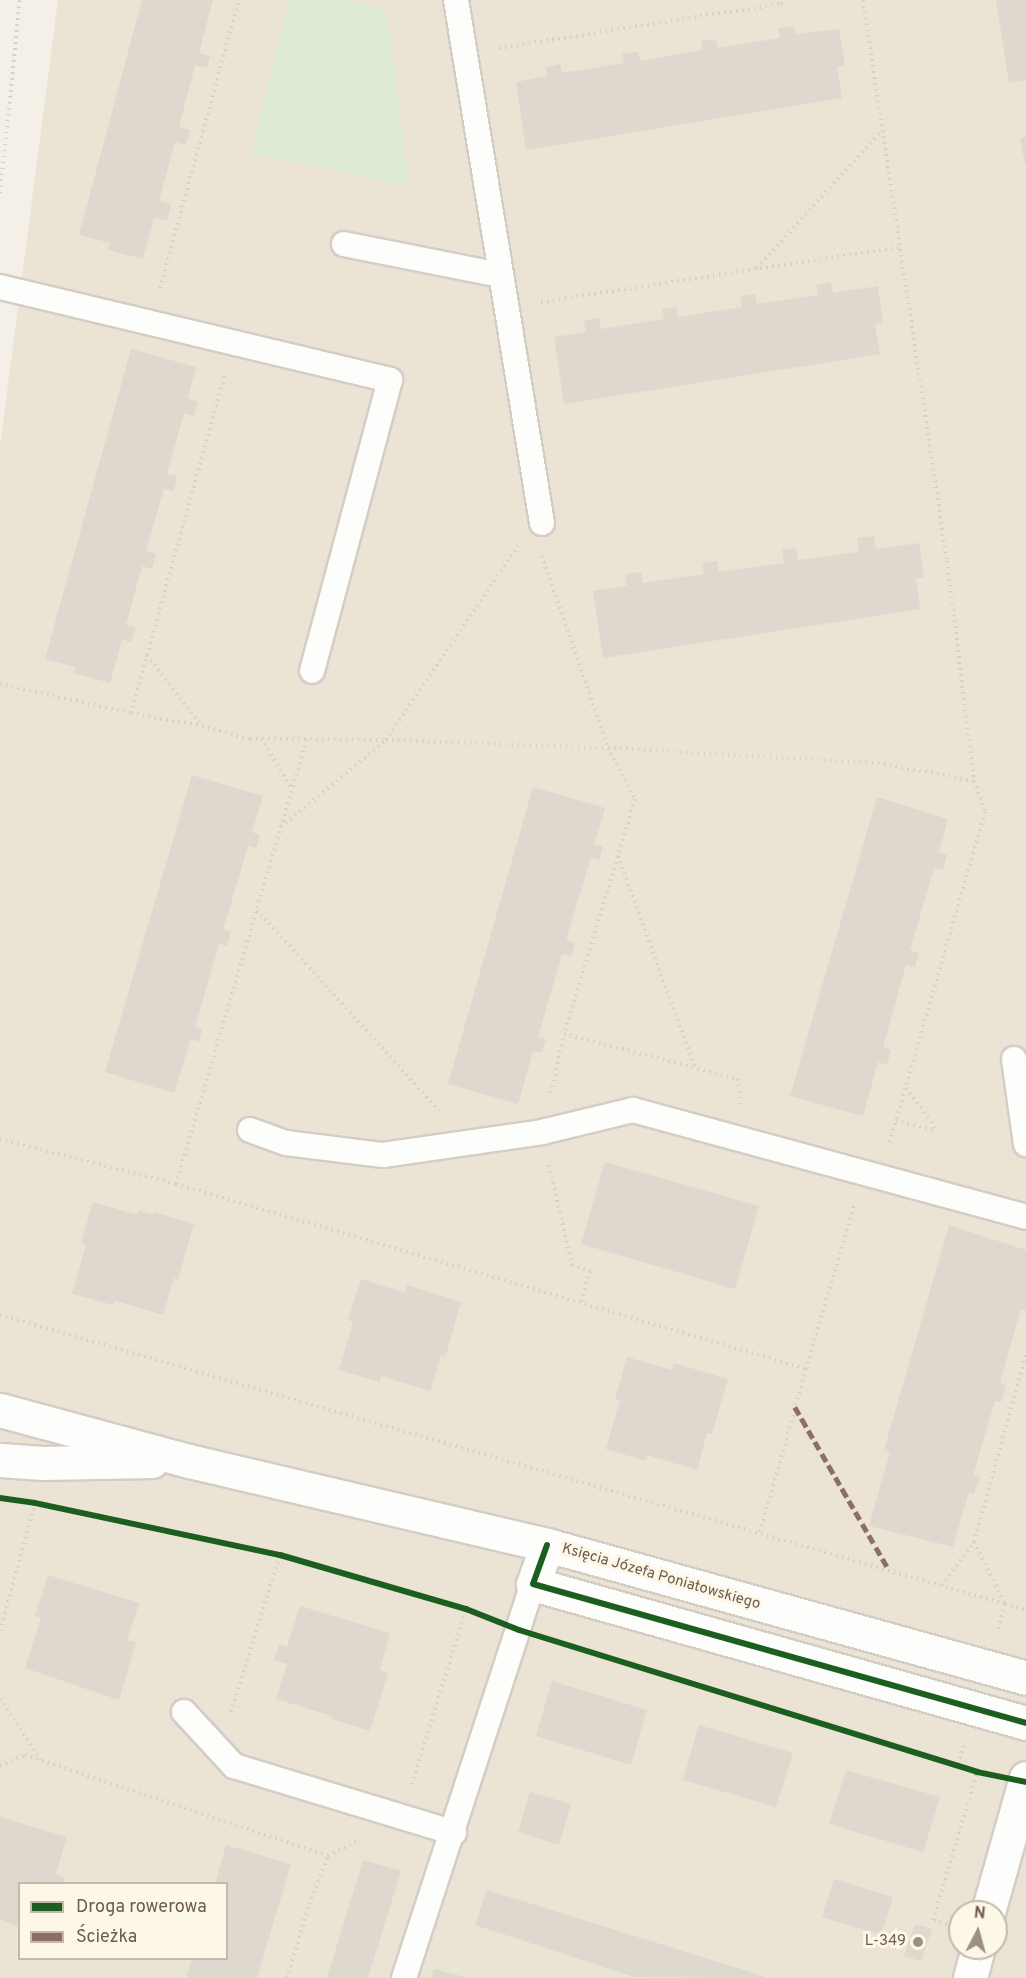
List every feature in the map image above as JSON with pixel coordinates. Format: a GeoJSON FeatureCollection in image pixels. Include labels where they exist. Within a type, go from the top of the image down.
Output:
{"type":"FeatureCollection","features":[{"type":"Feature","properties":{"kind":"main road","name":"Księcia Józefa Poniatowskiego"},"geometry":{"type":"LineString","coordinates":[[0,1410],[189,1461],[548,1545],[1026,1678]]}},
{"type":"Feature","properties":{"kind":"main road","name":"Księcia Józefa Poniatowskiego"},"geometry":{"type":"LineString","coordinates":[[0,1460],[43,1463],[189,1461]]}},
{"type":"Feature","properties":{"kind":"main road"},"geometry":{"type":"LineString","coordinates":[[548,1545],[533,1584],[1026,1723]]}},
{"type":"Feature","properties":{"kind":"main road"},"geometry":{"type":"LineString","coordinates":[[991,1900],[1026,1778]]}},
{"type":"Feature","properties":{"kind":"main road"},"geometry":{"type":"LineString","coordinates":[[970,1978],[975,1960]]}},
{"type":"Feature","properties":{"kind":"lane"},"geometry":{"type":"LineString","coordinates":[[456,0],[501,275],[535,536]]}},
{"type":"Feature","properties":{"kind":"lane"},"geometry":{"type":"LineString","coordinates":[[344,244],[501,275]]}},
{"type":"Feature","properties":{"kind":"lane"},"geometry":{"type":"LineString","coordinates":[[0,287],[390,380],[312,671]]}},
{"type":"Feature","properties":{"kind":"lane"},"geometry":{"type":"LineString","coordinates":[[1014,1059],[1026,1144]]}},
{"type":"Feature","properties":{"kind":"lane"},"geometry":{"type":"LineString","coordinates":[[250,1130],[286,1143],[383,1155],[542,1132],[633,1110],[1026,1217]]}},
{"type":"Feature","properties":{"kind":"lane"},"geometry":{"type":"LineString","coordinates":[[404,1978],[454,1833],[533,1584]]}},
{"type":"Feature","properties":{"kind":"lane"},"geometry":{"type":"LineString","coordinates":[[184,1712],[234,1766],[454,1833]]}},
{"type":"Feature","properties":{"kind":"path"},"geometry":{"type":"LineString","coordinates":[[0,193],[20,0]]}},
{"type":"Feature","properties":{"kind":"path"},"geometry":{"type":"LineString","coordinates":[[158,294],[239,0]]}},
{"type":"Feature","properties":{"kind":"path"},"geometry":{"type":"LineString","coordinates":[[498,48],[781,4],[784,0]]}},
{"type":"Feature","properties":{"kind":"path"},"geometry":{"type":"LineString","coordinates":[[863,0],[947,561],[974,781],[985,812],[888,1147]]}},
{"type":"Feature","properties":{"kind":"path"},"geometry":{"type":"LineString","coordinates":[[756,269],[882,130]]}},
{"type":"Feature","properties":{"kind":"path"},"geometry":{"type":"LineString","coordinates":[[537,303],[899,247]]}},
{"type":"Feature","properties":{"kind":"path"},"geometry":{"type":"LineString","coordinates":[[131,713],[234,343]]}},
{"type":"Feature","properties":{"kind":"path"},"geometry":{"type":"LineString","coordinates":[[281,827],[386,740],[535,536]]}},
{"type":"Feature","properties":{"kind":"path"},"geometry":{"type":"LineString","coordinates":[[535,536],[608,748],[635,799],[564,1034],[542,1132],[572,1265],[590,1271],[581,1303]]}},
{"type":"Feature","properties":{"kind":"path"},"geometry":{"type":"LineString","coordinates":[[147,654],[202,726]]}},
{"type":"Feature","properties":{"kind":"path"},"geometry":{"type":"LineString","coordinates":[[0,684],[202,726],[250,739],[386,740],[608,748],[878,763],[974,781]]}},
{"type":"Feature","properties":{"kind":"path"},"geometry":{"type":"LineString","coordinates":[[261,738],[293,789]]}},
{"type":"Feature","properties":{"kind":"path"},"geometry":{"type":"LineString","coordinates":[[176,1184],[307,739]]}},
{"type":"Feature","properties":{"kind":"path"},"geometry":{"type":"LineString","coordinates":[[618,856],[695,1068]]}},
{"type":"Feature","properties":{"kind":"path"},"geometry":{"type":"LineString","coordinates":[[257,910],[468,1142]]}},
{"type":"Feature","properties":{"kind":"path"},"geometry":{"type":"LineString","coordinates":[[564,1034],[738,1079],[743,1115]]}},
{"type":"Feature","properties":{"kind":"path"},"geometry":{"type":"LineString","coordinates":[[896,1121],[938,1131],[906,1088]]}},
{"type":"Feature","properties":{"kind":"path"},"geometry":{"type":"LineString","coordinates":[[0,1139],[176,1184],[806,1369]]}},
{"type":"Feature","properties":{"kind":"path"},"geometry":{"type":"LineString","coordinates":[[760,1532],[857,1197]]}},
{"type":"Feature","properties":{"kind":"path"},"geometry":{"type":"LineString","coordinates":[[0,1315],[1026,1610]]}},
{"type":"Feature","properties":{"kind":"path"},"geometry":{"type":"LineString","coordinates":[[942,1586],[974,1542],[1026,1354]]}},
{"type":"Feature","properties":{"kind":"path"},"geometry":{"type":"LineString","coordinates":[[0,1631],[35,1503]]}},
{"type":"Feature","properties":{"kind":"path"},"geometry":{"type":"LineString","coordinates":[[974,1542],[1005,1604],[988,1668]]}},
{"type":"Feature","properties":{"kind":"path"},"geometry":{"type":"LineString","coordinates":[[220,1750],[280,1555]]}},
{"type":"Feature","properties":{"kind":"path"},"geometry":{"type":"LineString","coordinates":[[0,1699],[41,1761]]}},
{"type":"Feature","properties":{"kind":"path"},"geometry":{"type":"LineString","coordinates":[[958,1764],[976,1708]]}},
{"type":"Feature","properties":{"kind":"path"},"geometry":{"type":"LineString","coordinates":[[948,1924],[933,1920],[977,1772]]}},
{"type":"Feature","properties":{"kind":"path"},"geometry":{"type":"LineString","coordinates":[[287,1978],[309,1904],[328,1856]]}},
{"type":"Feature","properties":{"kind":"shaded area"},"geometry":{"type":"Polygon","coordinates":[[[58,0],[1026,0],[1026,1978],[0,1978],[0,446],[58,0]]]}},
{"type":"Feature","properties":{"kind":"green space"},"geometry":{"type":"Polygon","coordinates":[[[290,0],[344,0],[387,11],[409,187],[250,152],[290,0]]]}},
{"type":"Feature","properties":{"kind":"building"},"geometry":{"type":"Polygon","coordinates":[[[142,0],[213,0],[199,53],[210,56],[207,68],[195,65],[179,127],[190,130],[186,145],[175,142],[159,201],[171,204],[167,221],[154,217],[143,259],[108,250],[110,243],[79,235],[142,0]]]}},
{"type":"Feature","properties":{"kind":"building"},"geometry":{"type":"Polygon","coordinates":[[[996,0],[1026,0],[1026,80],[1009,83],[996,0]]]}},
{"type":"Feature","properties":{"kind":"building"},"geometry":{"type":"Polygon","coordinates":[[[793,26],[795,34],[839,29],[845,65],[837,67],[842,98],[526,150],[516,82],[547,76],[546,67],[560,64],[562,73],[624,63],[622,54],[638,52],[640,61],[702,50],[701,41],[716,39],[718,48],[780,38],[778,28],[793,26]]]}},
{"type":"Feature","properties":{"kind":"building"},"geometry":{"type":"Polygon","coordinates":[[[1026,137],[1026,165],[1025,165],[1020,138],[1026,137]]]}},
{"type":"Feature","properties":{"kind":"building"},"geometry":{"type":"Polygon","coordinates":[[[831,282],[833,293],[878,286],[883,323],[875,324],[880,354],[564,404],[554,337],[586,332],[584,321],[599,318],[601,329],[664,319],[662,309],[676,307],[678,317],[742,307],[740,296],[755,294],[757,304],[818,295],[816,285],[831,282]]]}},
{"type":"Feature","properties":{"kind":"building"},"geometry":{"type":"Polygon","coordinates":[[[131,349],[196,367],[188,398],[198,402],[194,416],[184,413],[167,474],[177,476],[174,491],[164,489],[146,551],[156,554],[152,569],[142,566],[126,625],[136,628],[131,642],[122,640],[110,683],[74,673],[76,667],[45,659],[131,349]]]}},
{"type":"Feature","properties":{"kind":"building"},"geometry":{"type":"Polygon","coordinates":[[[874,536],[876,549],[919,543],[924,577],[916,579],[920,609],[603,658],[593,591],[627,586],[625,574],[641,572],[643,583],[704,574],[702,563],[717,561],[719,572],[784,563],[782,550],[796,548],[798,560],[859,552],[857,538],[874,536]]]}},
{"type":"Feature","properties":{"kind":"building"},"geometry":{"type":"Polygon","coordinates":[[[192,775],[263,796],[252,832],[260,835],[256,848],[248,846],[223,930],[231,932],[227,946],[219,944],[195,1027],[202,1029],[199,1042],[191,1039],[174,1093],[105,1072],[192,775]]]}},
{"type":"Feature","properties":{"kind":"building"},"geometry":{"type":"Polygon","coordinates":[[[533,787],[605,808],[594,844],[603,846],[599,860],[591,857],[566,940],[575,943],[571,957],[562,954],[538,1037],[546,1039],[542,1053],[533,1051],[518,1104],[448,1084],[533,787]]]}},
{"type":"Feature","properties":{"kind":"building"},"geometry":{"type":"Polygon","coordinates":[[[877,797],[948,819],[939,852],[947,855],[943,870],[934,868],[910,950],[919,953],[915,967],[906,965],[883,1047],[891,1050],[887,1065],[878,1062],[863,1116],[790,1096],[877,797]]]}},
{"type":"Feature","properties":{"kind":"building"},"geometry":{"type":"Polygon","coordinates":[[[605,1162],[759,1206],[735,1289],[581,1244],[605,1162]]]}},
{"type":"Feature","properties":{"kind":"building"},"geometry":{"type":"Polygon","coordinates":[[[93,1202],[137,1215],[138,1210],[153,1215],[154,1212],[194,1224],[178,1280],[174,1278],[163,1315],[114,1300],[113,1305],[72,1294],[86,1245],[81,1243],[93,1202]]]}},
{"type":"Feature","properties":{"kind":"building"},"geometry":{"type":"Polygon","coordinates":[[[949,1225],[1026,1250],[1026,1311],[1021,1309],[1000,1383],[1006,1385],[1001,1402],[995,1401],[973,1475],[980,1477],[974,1494],[969,1492],[953,1547],[869,1526],[890,1452],[884,1450],[949,1225]]]}},
{"type":"Feature","properties":{"kind":"building"},"geometry":{"type":"Polygon","coordinates":[[[361,1279],[405,1293],[407,1285],[461,1302],[445,1358],[441,1356],[430,1391],[381,1376],[380,1382],[339,1370],[353,1322],[348,1320],[361,1279]]]}},
{"type":"Feature","properties":{"kind":"building"},"geometry":{"type":"Polygon","coordinates":[[[627,1357],[672,1370],[674,1363],[728,1379],[712,1434],[707,1433],[697,1470],[647,1455],[646,1461],[606,1449],[620,1400],[615,1399],[627,1357]]]}},
{"type":"Feature","properties":{"kind":"building"},"geometry":{"type":"Polygon","coordinates":[[[48,1575],[139,1603],[127,1640],[136,1642],[119,1700],[25,1668],[41,1618],[35,1616],[48,1575]]]}},
{"type":"Feature","properties":{"kind":"building"},"geometry":{"type":"Polygon","coordinates":[[[300,1606],[390,1633],[380,1670],[388,1673],[370,1731],[331,1719],[332,1716],[276,1699],[287,1664],[274,1660],[279,1644],[287,1647],[300,1606]]]}},
{"type":"Feature","properties":{"kind":"building"},"geometry":{"type":"Polygon","coordinates":[[[552,1681],[647,1710],[631,1765],[536,1736],[552,1681]]]}},
{"type":"Feature","properties":{"kind":"building"},"geometry":{"type":"Polygon","coordinates":[[[699,1725],[793,1753],[776,1807],[683,1780],[699,1725]]]}},
{"type":"Feature","properties":{"kind":"building"},"geometry":{"type":"Polygon","coordinates":[[[846,1770],[940,1797],[923,1852],[829,1824],[846,1770]]]}},
{"type":"Feature","properties":{"kind":"building"},"geometry":{"type":"Polygon","coordinates":[[[530,1792],[571,1804],[559,1845],[518,1832],[530,1792]]]}},
{"type":"Feature","properties":{"kind":"building"},"geometry":{"type":"Polygon","coordinates":[[[0,1817],[67,1837],[56,1874],[64,1878],[63,1882],[18,1882],[18,1927],[0,1919],[0,1817]]]}},
{"type":"Feature","properties":{"kind":"building"},"geometry":{"type":"Polygon","coordinates":[[[226,1845],[291,1864],[257,1978],[186,1978],[192,1960],[228,1960],[228,1882],[216,1882],[226,1845]]]}},
{"type":"Feature","properties":{"kind":"building"},"geometry":{"type":"Polygon","coordinates":[[[363,1860],[401,1871],[368,1978],[327,1978],[363,1860]]]}},
{"type":"Feature","properties":{"kind":"building"},"geometry":{"type":"Polygon","coordinates":[[[834,1879],[893,1897],[881,1935],[822,1917],[834,1879]]]}},
{"type":"Feature","properties":{"kind":"building"},"geometry":{"type":"Polygon","coordinates":[[[487,1890],[768,1978],[634,1977],[475,1925],[487,1890]]]}},
{"type":"Feature","properties":{"kind":"building","name":"L-349"},"geometry":{"type":"Polygon","coordinates":[[[915,1924],[932,1929],[921,1961],[904,1956],[915,1924]]]}},
{"type":"Feature","properties":{"kind":"building"},"geometry":{"type":"Polygon","coordinates":[[[434,1969],[465,1977],[465,1978],[431,1978],[434,1969]]]}},
{"type":"Feature","properties":{"kind":"marked path"},"geometry":{"type":"LineString","coordinates":[[795,1407],[889,1570]]}},
{"type":"Feature","properties":{"kind":"cycle path"},"geometry":{"type":"LineString","coordinates":[[0,1498],[35,1503],[280,1555],[466,1609],[519,1630],[977,1772],[1026,1782]]}},
{"type":"Feature","properties":{"kind":"cycle path"},"geometry":{"type":"LineString","coordinates":[[547,1545],[533,1584],[1026,1723]]}},
{"type":"Feature","properties":{"kind":"place","name":"L-349"},"geometry":{"type":"Point","coordinates":[918,1942]}}]}
